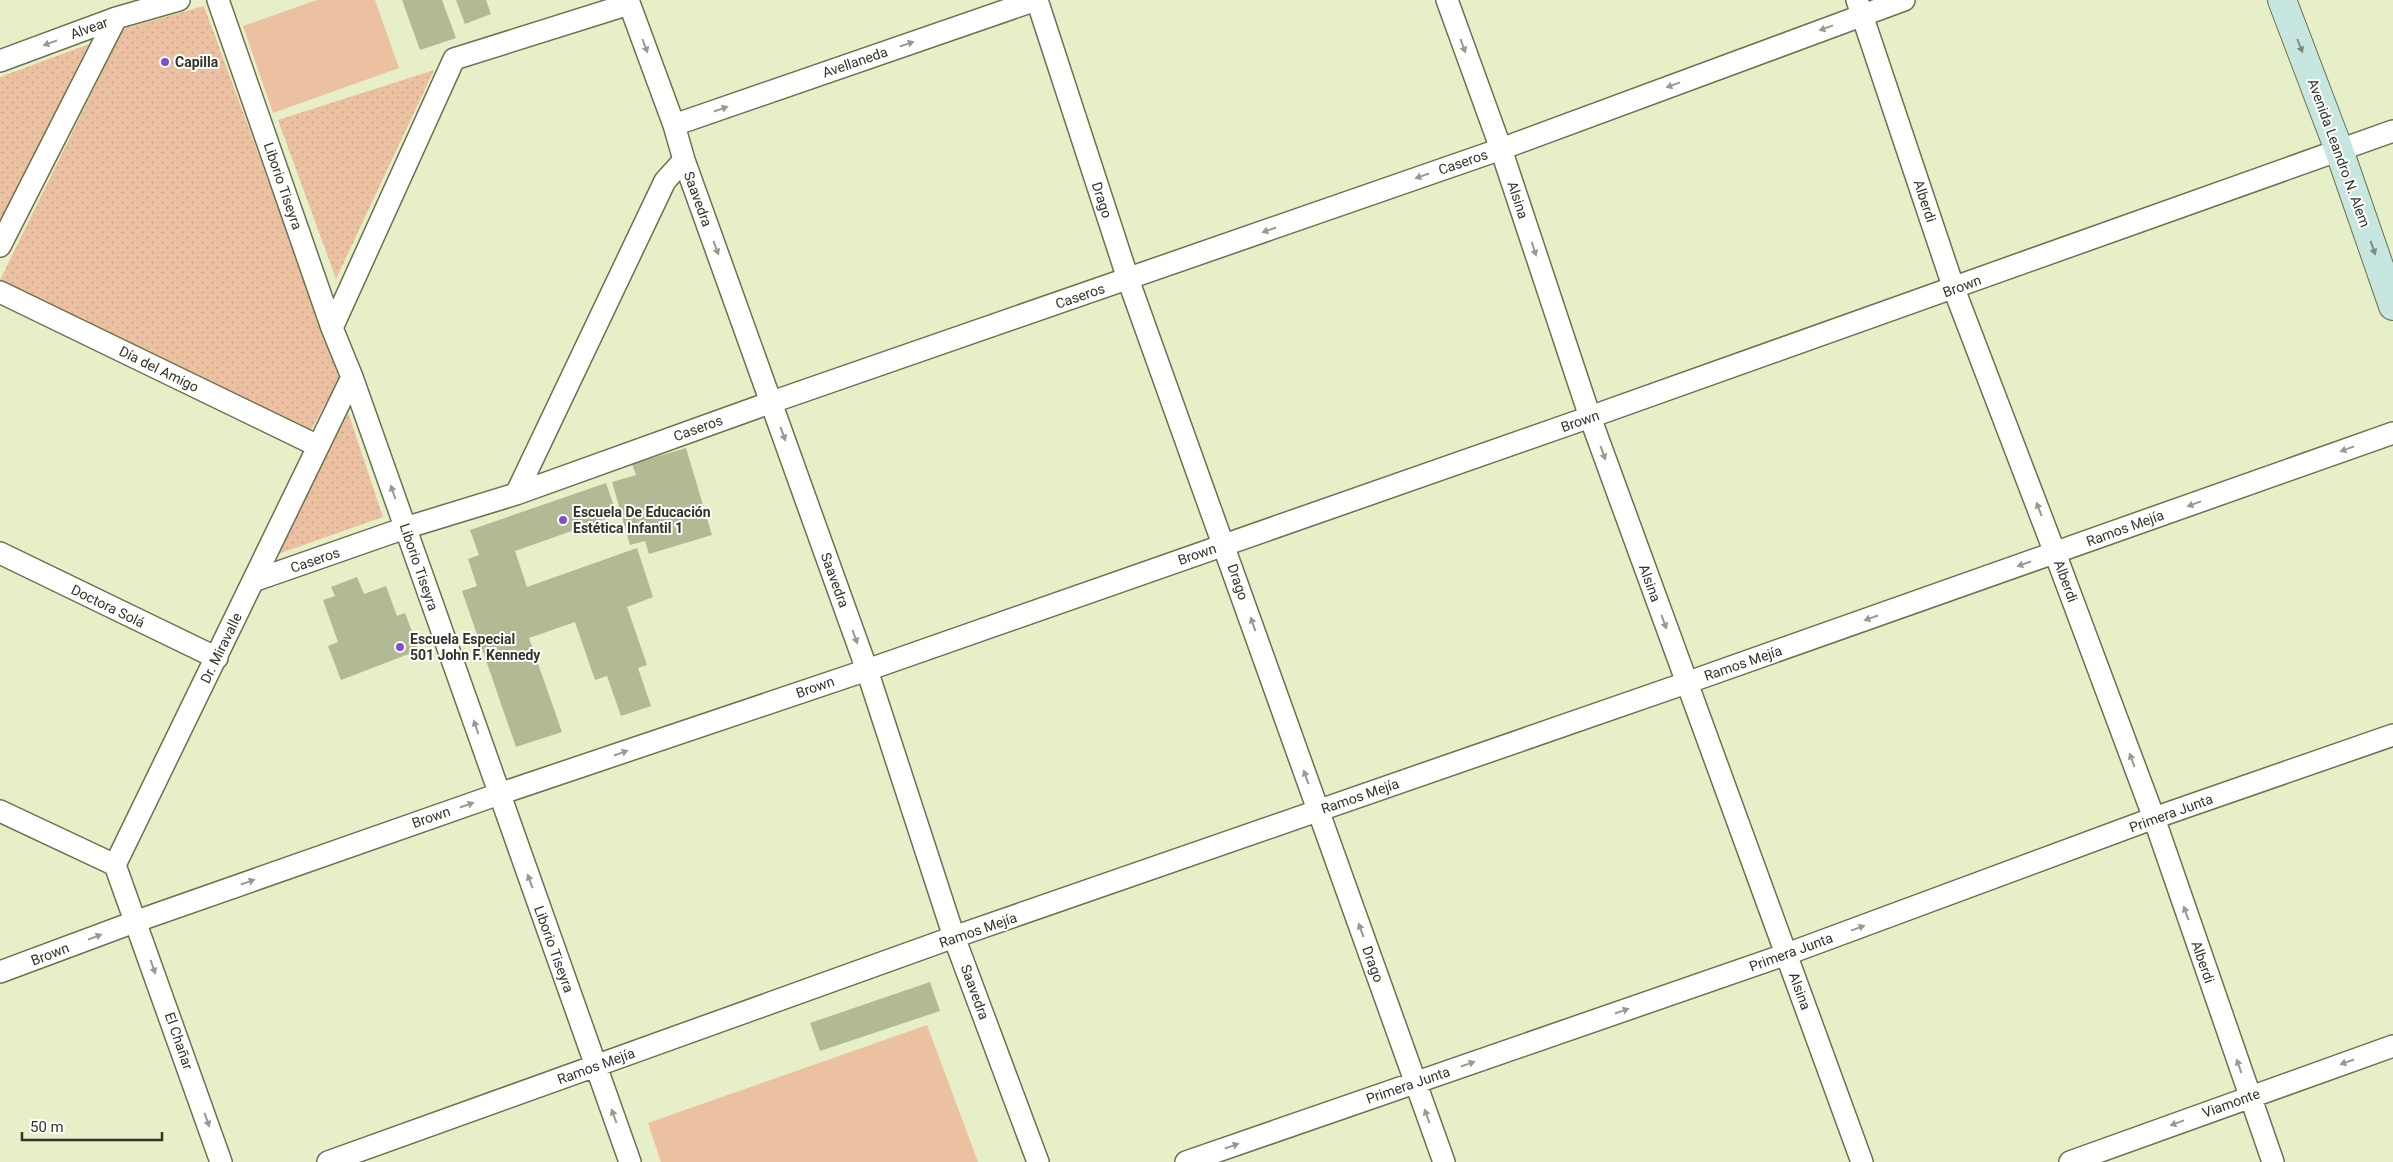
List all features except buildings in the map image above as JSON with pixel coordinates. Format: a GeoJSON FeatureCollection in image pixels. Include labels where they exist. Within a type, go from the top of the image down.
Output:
{"type":"FeatureCollection","features":[{"type":"Feature","properties":{"kind":"main road","name":"Avenida Leandro N. Alem"},"geometry":{"type":"LineString","coordinates":[[2282,0],[2340,150],[2393,306]]}},
{"type":"Feature","properties":{"kind":"street","name":"Alvear"},"geometry":{"type":"LineString","coordinates":[[0,61],[116,18],[179,0]]}},
{"type":"Feature","properties":{"kind":"street","name":"Liborio Tiseyra"},"geometry":{"type":"LineString","coordinates":[[218,0],[332,328],[352,377],[630,1162]]}},
{"type":"Feature","properties":{"kind":"street","name":"Avellaneda"},"geometry":{"type":"LineString","coordinates":[[674,125],[1036,0]]}},
{"type":"Feature","properties":{"kind":"street","name":"Drago"},"geometry":{"type":"LineString","coordinates":[[1036,0],[1128,279],[1225,544],[1318,811],[1444,1162]]}},
{"type":"Feature","properties":{"kind":"street","name":"Alsina"},"geometry":{"type":"LineString","coordinates":[[1447,0],[1501,148],[1590,417],[1862,1162]]}},
{"type":"Feature","properties":{"kind":"street","name":"Caseros"},"geometry":{"type":"LineString","coordinates":[[253,581],[405,528],[516,494],[772,402],[1501,148],[1860,7],[1904,0]]}},
{"type":"Feature","properties":{"kind":"street"},"geometry":{"type":"LineString","coordinates":[[332,328],[454,59],[628,2]]}},
{"type":"Feature","properties":{"kind":"street","name":"Saavedra"},"geometry":{"type":"LineString","coordinates":[[628,2],[674,125],[684,160],[867,670],[954,938],[1038,1162]]}},
{"type":"Feature","properties":{"kind":"street","name":"Alberdi"},"geometry":{"type":"LineString","coordinates":[[1860,7],[1954,289],[2154,818],[2273,1162]]}},
{"type":"Feature","properties":{"kind":"street"},"geometry":{"type":"LineString","coordinates":[[0,246],[116,18]]}},
{"type":"Feature","properties":{"kind":"street","name":"Brown"},"geometry":{"type":"LineString","coordinates":[[0,972],[137,921],[499,794],[867,670],[1590,417],[1954,289],[2393,131]]}},
{"type":"Feature","properties":{"kind":"street"},"geometry":{"type":"LineString","coordinates":[[516,494],[665,182],[684,160]]}},
{"type":"Feature","properties":{"kind":"street","name":"Día del Amigo"},"geometry":{"type":"LineString","coordinates":[[0,292],[318,446]]}},
{"type":"Feature","properties":{"kind":"street","name":"Dr. Miravalle"},"geometry":{"type":"LineString","coordinates":[[115,865],[352,377]]}},
{"type":"Feature","properties":{"kind":"street","name":"Ramos Mejía"},"geometry":{"type":"LineString","coordinates":[[328,1162],[954,938],[1686,683],[2393,433]]}},
{"type":"Feature","properties":{"kind":"street","name":"Doctora Solá"},"geometry":{"type":"LineString","coordinates":[[0,553],[217,658]]}},
{"type":"Feature","properties":{"kind":"street","name":"Primera Junta"},"geometry":{"type":"LineString","coordinates":[[1186,1162],[1787,954],[2154,818],[2393,735]]}},
{"type":"Feature","properties":{"kind":"street"},"geometry":{"type":"LineString","coordinates":[[0,811],[115,865],[137,921]]}},
{"type":"Feature","properties":{"kind":"street","name":"El Chañar"},"geometry":{"type":"LineString","coordinates":[[137,921],[221,1162]]}},
{"type":"Feature","properties":{"kind":"street","name":"Viamonte"},"geometry":{"type":"LineString","coordinates":[[2070,1162],[2393,1046]]}},
{"type":"Feature","properties":{"kind":"shaded area"},"geometry":{"type":"Polygon","coordinates":[[[317,0],[375,0],[399,68],[273,113],[243,26],[317,0]]]}},
{"type":"Feature","properties":{"kind":"shaded area"},"geometry":{"type":"Polygon","coordinates":[[[204,6],[340,377],[311,430],[0,280],[123,29],[204,6]]]}},
{"type":"Feature","properties":{"kind":"shaded area"},"geometry":{"type":"Polygon","coordinates":[[[89,44],[0,223],[0,77],[89,44]]]}},
{"type":"Feature","properties":{"kind":"shaded area"},"geometry":{"type":"Polygon","coordinates":[[[434,70],[336,279],[278,120],[434,70]]]}},
{"type":"Feature","properties":{"kind":"shaded area"},"geometry":{"type":"Polygon","coordinates":[[[347,409],[383,517],[278,554],[347,409]]]}},
{"type":"Feature","properties":{"kind":"shaded area"},"geometry":{"type":"Polygon","coordinates":[[[927,1025],[978,1162],[661,1162],[648,1123],[927,1025]]]}},
{"type":"Feature","properties":{"kind":"place","name":"Capilla"},"geometry":{"type":"Point","coordinates":[165,62]}},
{"type":"Feature","properties":{"kind":"place","name":"Escuela De Educación Estética Infantil 1"},"geometry":{"type":"Point","coordinates":[563,520]}},
{"type":"Feature","properties":{"kind":"place","name":"Escuela Especial 501 John F. Kennedy"},"geometry":{"type":"Point","coordinates":[400,647]}}]}
